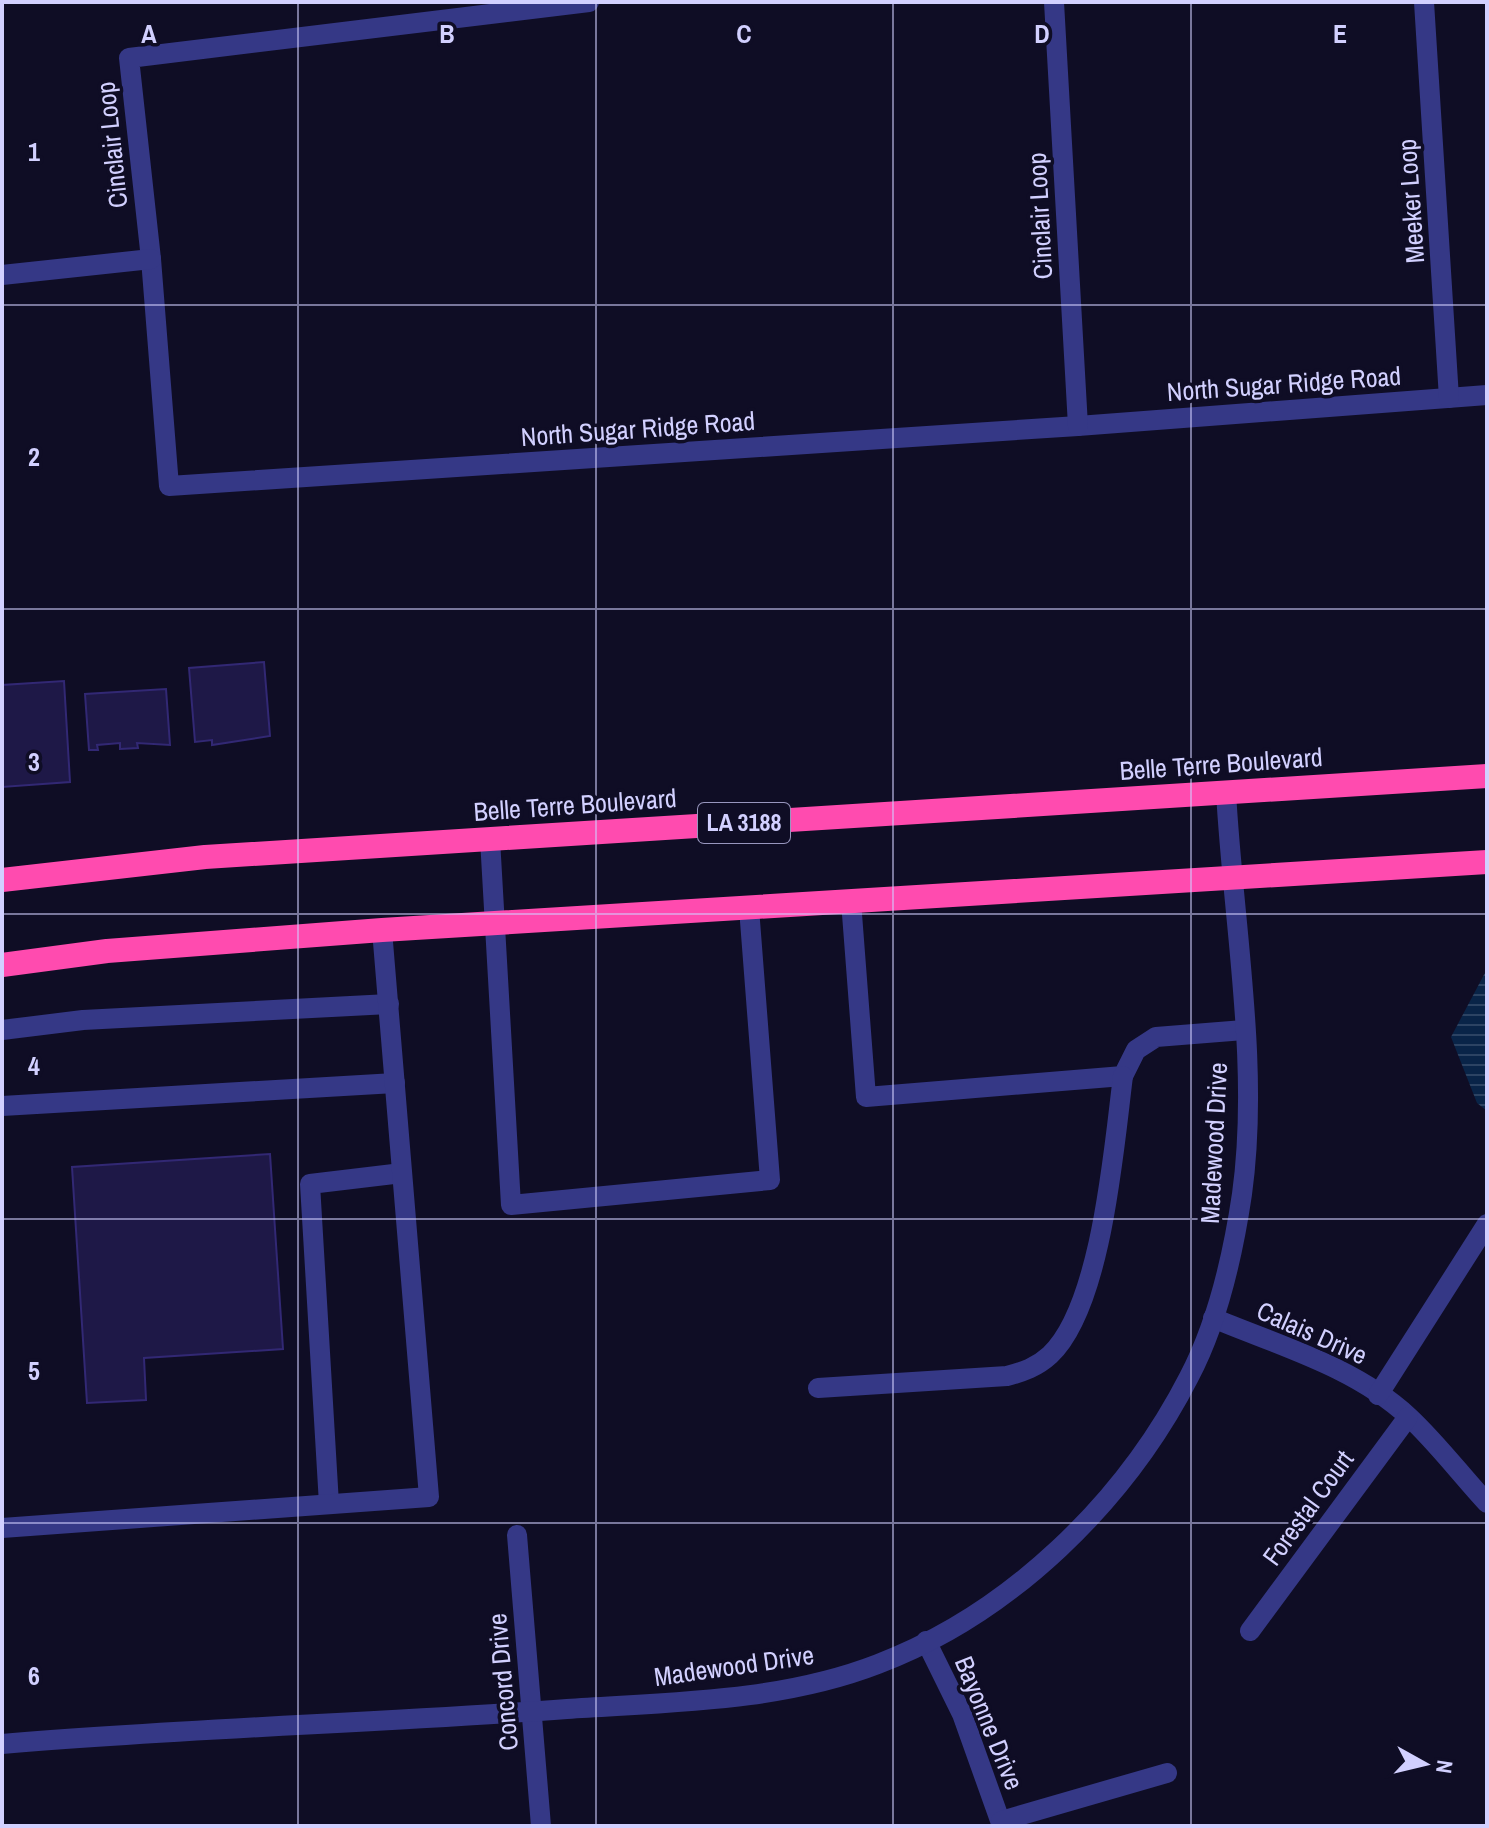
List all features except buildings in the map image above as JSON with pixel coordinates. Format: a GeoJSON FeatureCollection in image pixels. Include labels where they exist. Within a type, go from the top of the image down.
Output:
{"type":"FeatureCollection","features":[{"type":"Feature","properties":{"kind":"highway","name":"Belle Terre Boulevard"},"geometry":{"type":"LineString","coordinates":[[2,880],[205,857],[1487,776]]}},
{"type":"Feature","properties":{"kind":"highway"},"geometry":{"type":"LineString","coordinates":[[2,965],[107,951],[382,930],[1487,862]]}},
{"type":"Feature","properties":{"kind":"street","name":"Cinclair Loop"},"geometry":{"type":"LineString","coordinates":[[151,259],[129,58],[589,2]]}},
{"type":"Feature","properties":{"kind":"street","name":"Cinclair Loop"},"geometry":{"type":"LineString","coordinates":[[1054,2],[1078,426]]}},
{"type":"Feature","properties":{"kind":"street","name":"Meeker Loop"},"geometry":{"type":"LineString","coordinates":[[1424,2],[1449,398]]}},
{"type":"Feature","properties":{"kind":"street"},"geometry":{"type":"LineString","coordinates":[[2,275],[151,259]]}},
{"type":"Feature","properties":{"kind":"street","name":"North Sugar Ridge Road"},"geometry":{"type":"LineString","coordinates":[[151,259],[169,486],[1078,426],[1487,395]]}},
{"type":"Feature","properties":{"kind":"street","name":"Madewood Drive"},"geometry":{"type":"LineString","coordinates":[[2,1744],[531,1712],[752,1695],[837,1677],[880,1663],[978,1611],[1028,1574],[1114,1490],[1157,1435],[1192,1374],[1213,1318],[1233,1248],[1243,1188],[1246,1122],[1244,1030],[1226,792]]}},
{"type":"Feature","properties":{"kind":"street"},"geometry":{"type":"LineString","coordinates":[[490,839],[511,1205],[770,1180],[749,908]]}},
{"type":"Feature","properties":{"kind":"street"},"geometry":{"type":"LineString","coordinates":[[851,901],[866,1097],[1123,1076]]}},
{"type":"Feature","properties":{"kind":"street"},"geometry":{"type":"LineString","coordinates":[[2,1528],[429,1497],[382,930]]}},
{"type":"Feature","properties":{"kind":"street"},"geometry":{"type":"LineString","coordinates":[[2,1030],[83,1020],[389,1004]]}},
{"type":"Feature","properties":{"kind":"street"},"geometry":{"type":"LineString","coordinates":[[818,1388],[1007,1376],[1029,1370],[1052,1354],[1072,1323],[1087,1282],[1107,1200],[1123,1076],[1136,1050],[1156,1037],[1244,1030]]}},
{"type":"Feature","properties":{"kind":"street"},"geometry":{"type":"LineString","coordinates":[[2,1106],[395,1083]]}},
{"type":"Feature","properties":{"kind":"street"},"geometry":{"type":"LineString","coordinates":[[329,1504],[310,1184],[402,1173]]}},
{"type":"Feature","properties":{"kind":"street"},"geometry":{"type":"LineString","coordinates":[[1378,1395],[1487,1224]]}},
{"type":"Feature","properties":{"kind":"street","name":"Calais Drive"},"geometry":{"type":"LineString","coordinates":[[1213,1318],[1344,1372],[1408,1417],[1487,1503]]}},
{"type":"Feature","properties":{"kind":"street","name":"Forestal Court"},"geometry":{"type":"LineString","coordinates":[[1250,1631],[1408,1417]]}},
{"type":"Feature","properties":{"kind":"street","name":"Concord Drive"},"geometry":{"type":"LineString","coordinates":[[517,1535],[541,1826]]}},
{"type":"Feature","properties":{"kind":"street","name":"Bayonne Drive"},"geometry":{"type":"LineString","coordinates":[[926,1641],[962,1714],[1001,1824]]}},
{"type":"Feature","properties":{"kind":"street"},"geometry":{"type":"LineString","coordinates":[[1001,1824],[1167,1773]]}},
{"type":"Feature","properties":{"kind":"water"},"geometry":{"type":"Polygon","coordinates":[[[1487,969],[1487,1111],[1477,1103],[1451,1037],[1487,969]]]}}]}
